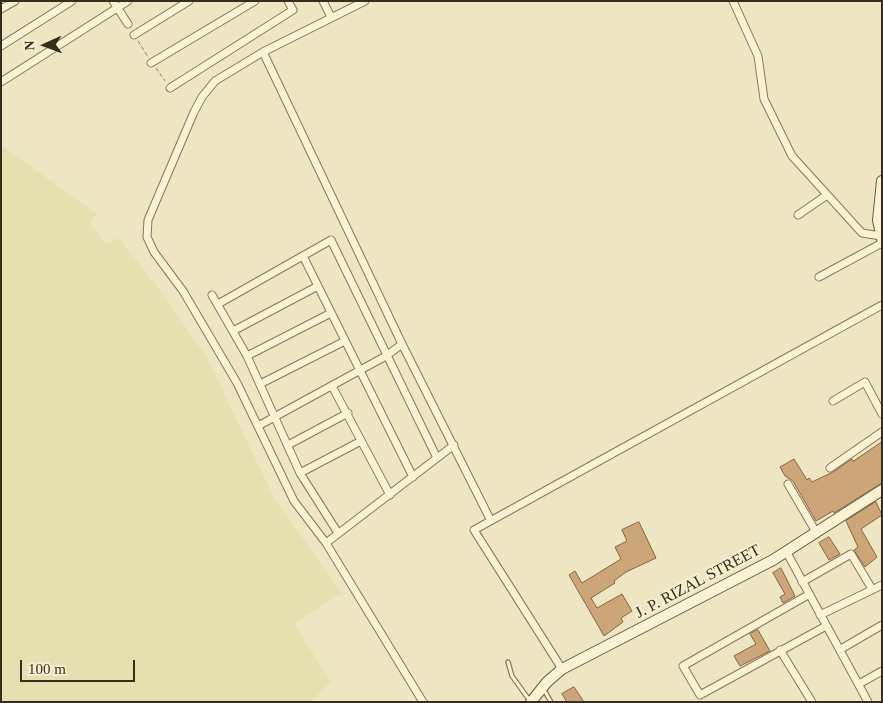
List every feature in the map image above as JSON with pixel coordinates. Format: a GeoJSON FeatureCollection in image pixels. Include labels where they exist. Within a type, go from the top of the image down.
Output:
{"type":"FeatureCollection","features":[{"type":"Feature","properties":{"kind":"main road"},"geometry":{"type":"LineString","coordinates":[[881,239],[878,211],[882,182]]}},
{"type":"Feature","properties":{"kind":"main road","name":"J. P. RIZAL STREET"},"geometry":{"type":"LineString","coordinates":[[531,702],[542,688],[562,669],[786,552],[882,490]]}},
{"type":"Feature","properties":{"kind":"street"},"geometry":{"type":"LineString","coordinates":[[1,9],[15,1]]}},
{"type":"Feature","properties":{"kind":"street"},"geometry":{"type":"LineString","coordinates":[[1,46],[72,1]]}},
{"type":"Feature","properties":{"kind":"street"},"geometry":{"type":"LineString","coordinates":[[113,1],[128,24]]}},
{"type":"Feature","properties":{"kind":"street"},"geometry":{"type":"LineString","coordinates":[[1,82],[128,1]]}},
{"type":"Feature","properties":{"kind":"street"},"geometry":{"type":"LineString","coordinates":[[134,35],[189,1]]}},
{"type":"Feature","properties":{"kind":"street"},"geometry":{"type":"LineString","coordinates":[[152,63],[254,1]]}},
{"type":"Feature","properties":{"kind":"street"},"geometry":{"type":"LineString","coordinates":[[170,88],[292,10],[288,1]]}},
{"type":"Feature","properties":{"kind":"street"},"geometry":{"type":"LineString","coordinates":[[323,1],[331,17]]}},
{"type":"Feature","properties":{"kind":"street"},"geometry":{"type":"LineString","coordinates":[[365,1],[263,52],[216,81],[202,97],[148,220],[147,237],[154,252],[183,291],[237,384],[294,501],[326,543],[423,702]]}},
{"type":"Feature","properties":{"kind":"street"},"geometry":{"type":"LineString","coordinates":[[732,1],[758,56],[764,98],[792,156],[862,233],[881,239]]}},
{"type":"Feature","properties":{"kind":"street"},"geometry":{"type":"LineString","coordinates":[[263,52],[402,344],[490,519]]}},
{"type":"Feature","properties":{"kind":"street"},"geometry":{"type":"LineString","coordinates":[[798,215],[827,195]]}},
{"type":"Feature","properties":{"kind":"street"},"geometry":{"type":"LineString","coordinates":[[819,277],[881,239]]}},
{"type":"Feature","properties":{"kind":"street"},"geometry":{"type":"LineString","coordinates":[[218,304],[331,240],[437,458]]}},
{"type":"Feature","properties":{"kind":"street"},"geometry":{"type":"LineString","coordinates":[[303,256],[413,477]]}},
{"type":"Feature","properties":{"kind":"street"},"geometry":{"type":"LineString","coordinates":[[233,331],[318,286]]}},
{"type":"Feature","properties":{"kind":"street"},"geometry":{"type":"LineString","coordinates":[[212,295],[247,356],[300,473],[338,533]]}},
{"type":"Feature","properties":{"kind":"street"},"geometry":{"type":"LineString","coordinates":[[562,669],[474,530],[490,519],[882,305]]}},
{"type":"Feature","properties":{"kind":"street"},"geometry":{"type":"LineString","coordinates":[[247,356],[331,313]]}},
{"type":"Feature","properties":{"kind":"street"},"geometry":{"type":"LineString","coordinates":[[260,384],[345,341]]}},
{"type":"Feature","properties":{"kind":"street"},"geometry":{"type":"LineString","coordinates":[[258,426],[360,371],[402,344]]}},
{"type":"Feature","properties":{"kind":"street"},"geometry":{"type":"LineString","coordinates":[[833,401],[865,382],[882,414]]}},
{"type":"Feature","properties":{"kind":"street"},"geometry":{"type":"LineString","coordinates":[[332,386],[390,495]]}},
{"type":"Feature","properties":{"kind":"street"},"geometry":{"type":"LineString","coordinates":[[288,445],[348,413]]}},
{"type":"Feature","properties":{"kind":"street"},"geometry":{"type":"LineString","coordinates":[[830,468],[882,432]]}},
{"type":"Feature","properties":{"kind":"street"},"geometry":{"type":"LineString","coordinates":[[300,473],[361,441]]}},
{"type":"Feature","properties":{"kind":"street"},"geometry":{"type":"LineString","coordinates":[[326,543],[454,445]]}},
{"type":"Feature","properties":{"kind":"street"},"geometry":{"type":"LineString","coordinates":[[788,484],[816,532]]}},
{"type":"Feature","properties":{"kind":"street"},"geometry":{"type":"LineString","coordinates":[[786,552],[808,595],[841,649],[868,702]]}},
{"type":"Feature","properties":{"kind":"street"},"geometry":{"type":"LineString","coordinates":[[802,582],[851,554],[872,589]]}},
{"type":"Feature","properties":{"kind":"street"},"geometry":{"type":"LineString","coordinates":[[820,615],[882,585]]}},
{"type":"Feature","properties":{"kind":"street"},"geometry":{"type":"LineString","coordinates":[[808,595],[683,666],[700,694],[826,626]]}},
{"type":"Feature","properties":{"kind":"street"},"geometry":{"type":"LineString","coordinates":[[841,649],[882,625]]}},
{"type":"Feature","properties":{"kind":"street"},"geometry":{"type":"LineString","coordinates":[[780,650],[812,702]]}},
{"type":"Feature","properties":{"kind":"street"},"geometry":{"type":"LineString","coordinates":[[859,684],[882,671]]}},
{"type":"Feature","properties":{"kind":"lane"},"geometry":{"type":"LineString","coordinates":[[508,662],[512,676],[522,694],[531,702]]}},
{"type":"Feature","properties":{"kind":"lane"},"geometry":{"type":"LineString","coordinates":[[542,688],[551,702]]}},
{"type":"Feature","properties":{"kind":"shaded area"},"geometry":{"type":"Polygon","coordinates":[[[1,145],[97,214],[90,224],[106,244],[118,238],[160,290],[207,358],[275,500],[342,593],[294,624],[331,682],[311,702],[1,702],[1,145]]]}},
{"type":"Feature","properties":{"kind":"building"},"geometry":{"type":"Polygon","coordinates":[[[882,442],[882,483],[834,513],[833,511],[816,521],[793,481],[785,476],[780,467],[794,459],[807,480],[809,478],[812,482],[833,472],[852,459],[853,461],[882,442]]]}},
{"type":"Feature","properties":{"kind":"building"},"geometry":{"type":"Polygon","coordinates":[[[876,502],[882,515],[861,529],[877,557],[865,567],[854,550],[858,547],[846,521],[876,502]]]}},
{"type":"Feature","properties":{"kind":"building"},"geometry":{"type":"Polygon","coordinates":[[[639,522],[656,558],[626,572],[614,581],[615,583],[591,598],[597,608],[622,594],[632,611],[621,618],[623,622],[604,636],[569,575],[575,571],[582,583],[621,559],[615,547],[627,541],[622,530],[639,522]]]}},
{"type":"Feature","properties":{"kind":"building"},"geometry":{"type":"Polygon","coordinates":[[[829,537],[840,554],[829,560],[819,543],[829,537]]]}},
{"type":"Feature","properties":{"kind":"building"},"geometry":{"type":"Polygon","coordinates":[[[781,568],[795,596],[783,603],[780,597],[785,594],[773,573],[781,568]]]}},
{"type":"Feature","properties":{"kind":"building"},"geometry":{"type":"Polygon","coordinates":[[[758,630],[770,651],[740,666],[734,656],[756,644],[750,634],[758,630]]]}},
{"type":"Feature","properties":{"kind":"building"},"geometry":{"type":"Polygon","coordinates":[[[574,687],[584,702],[567,702],[562,694],[574,687]]]}}]}
